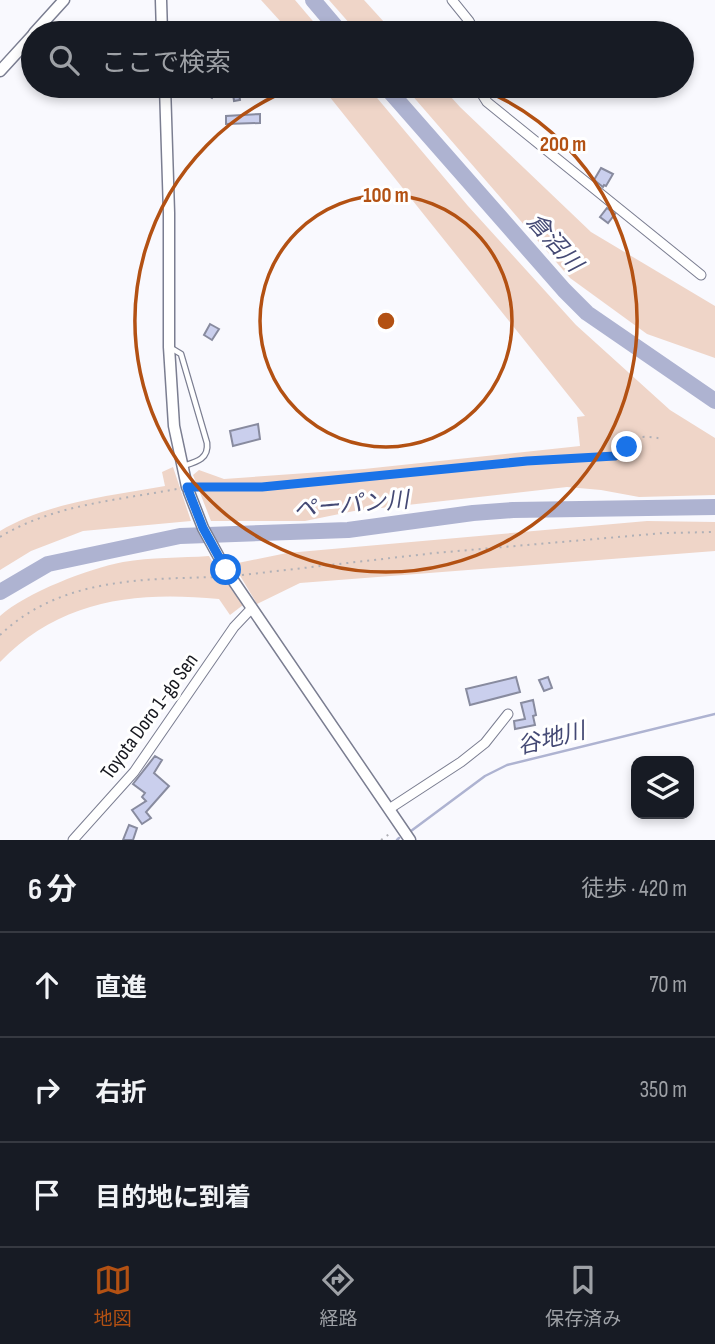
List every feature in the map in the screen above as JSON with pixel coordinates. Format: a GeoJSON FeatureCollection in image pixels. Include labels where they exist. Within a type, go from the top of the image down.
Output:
{"type":"FeatureCollection","features":[{"type":"Feature","properties":{"kind":"street"},"geometry":{"type":"LineString","coordinates":[[45,21],[64,0]]}},
{"type":"Feature","properties":{"kind":"street"},"geometry":{"type":"LineString","coordinates":[[161,0],[162,21]]}},
{"type":"Feature","properties":{"kind":"street"},"geometry":{"type":"LineString","coordinates":[[452,0],[469,21]]}},
{"type":"Feature","properties":{"kind":"street"},"geometry":{"type":"LineString","coordinates":[[0,71],[21,48]]}},
{"type":"Feature","properties":{"kind":"street"},"geometry":{"type":"LineString","coordinates":[[165,98],[169,347],[174,426],[188,490],[203,528],[228,574],[410,840]]}},
{"type":"Feature","properties":{"kind":"street"},"geometry":{"type":"LineString","coordinates":[[484,98],[702,275]]}},
{"type":"Feature","properties":{"kind":"street","name":"Toyota Doro 1-go Sen"},"geometry":{"type":"LineString","coordinates":[[73,840],[134,772],[234,627],[251,609]]}},
{"type":"Feature","properties":{"kind":"street"},"geometry":{"type":"LineString","coordinates":[[389,809],[485,743],[508,714]]}},
{"type":"Feature","properties":{"kind":"lane"},"geometry":{"type":"LineString","coordinates":[[169,347],[181,354],[208,450],[203,458],[182,466]]}},
{"type":"Feature","properties":{"kind":"path"},"geometry":{"type":"LineString","coordinates":[[0,537],[25,523],[66,510],[188,490],[262,487],[515,462],[615,456],[623,453],[638,437],[663,439]]}},
{"type":"Feature","properties":{"kind":"path"},"geometry":{"type":"LineString","coordinates":[[0,635],[12,624],[48,602],[101,584],[664,533],[715,532]]}},
{"type":"Feature","properties":{"kind":"path"},"geometry":{"type":"LineString","coordinates":[[381,840],[400,826]]}},
{"type":"Feature","properties":{"kind":"shaded area"},"geometry":{"type":"Polygon","coordinates":[[[261,0],[295,0],[313,21],[280,21],[261,0]]]}},
{"type":"Feature","properties":{"kind":"shaded area"},"geometry":{"type":"Polygon","coordinates":[[[329,0],[364,0],[383,21],[347,21],[329,0]]]}},
{"type":"Feature","properties":{"kind":"shaded area"},"geometry":{"type":"Polygon","coordinates":[[[331,98],[377,98],[468,206],[576,325],[670,410],[715,438],[715,495],[639,497],[567,487],[354,511],[305,521],[211,521],[193,475],[199,470],[224,479],[364,469],[580,446],[577,417],[585,416],[331,98]]]}},
{"type":"Feature","properties":{"kind":"shaded area"},"geometry":{"type":"Polygon","coordinates":[[[414,98],[452,98],[591,232],[715,306],[715,358],[647,334],[570,278],[414,98]]]}},
{"type":"Feature","properties":{"kind":"shaded area"},"geometry":{"type":"Polygon","coordinates":[[[173,467],[191,521],[83,531],[31,551],[0,570],[0,531],[19,521],[59,507],[165,486],[162,472],[173,467]]]}},
{"type":"Feature","properties":{"kind":"shaded area"},"geometry":{"type":"Polygon","coordinates":[[[647,521],[715,522],[715,551],[300,583],[257,604],[233,564],[287,553],[647,521]]]}},
{"type":"Feature","properties":{"kind":"shaded area"},"geometry":{"type":"Polygon","coordinates":[[[209,556],[243,605],[230,615],[219,599],[158,597],[101,604],[48,624],[0,662],[0,616],[26,598],[76,576],[123,562],[209,556]]]}},
{"type":"Feature","properties":{"kind":"building"},"geometry":{"type":"Polygon","coordinates":[[[260,114],[260,123],[226,124],[226,116],[260,114]]]}},
{"type":"Feature","properties":{"kind":"building"},"geometry":{"type":"Polygon","coordinates":[[[601,168],[613,174],[603,187],[594,180],[601,168]]]}},
{"type":"Feature","properties":{"kind":"building"},"geometry":{"type":"Polygon","coordinates":[[[607,208],[615,214],[608,223],[600,217],[607,208]]]}},
{"type":"Feature","properties":{"kind":"building"},"geometry":{"type":"Polygon","coordinates":[[[210,324],[219,329],[212,340],[204,335],[210,324]]]}},
{"type":"Feature","properties":{"kind":"building"},"geometry":{"type":"Polygon","coordinates":[[[258,424],[260,439],[233,446],[230,431],[258,424]]]}},
{"type":"Feature","properties":{"kind":"building"},"geometry":{"type":"Polygon","coordinates":[[[516,677],[520,692],[470,705],[466,689],[516,677]]]}},
{"type":"Feature","properties":{"kind":"building"},"geometry":{"type":"Polygon","coordinates":[[[548,677],[552,688],[544,691],[539,680],[548,677]]]}},
{"type":"Feature","properties":{"kind":"building"},"geometry":{"type":"Polygon","coordinates":[[[533,700],[535,725],[515,729],[514,721],[525,719],[521,703],[533,700]]]}},
{"type":"Feature","properties":{"kind":"building"},"geometry":{"type":"Polygon","coordinates":[[[155,756],[162,760],[154,773],[169,786],[146,812],[151,818],[142,824],[132,810],[146,801],[142,797],[145,793],[133,784],[155,756]]]}},
{"type":"Feature","properties":{"kind":"building"},"geometry":{"type":"Polygon","coordinates":[[[129,825],[137,828],[133,840],[123,840],[129,825]]]}},
{"type":"Feature","properties":{"kind":"waterway","name":"倉沼川"},"geometry":{"type":"LineString","coordinates":[[313,0],[331,21]]}},
{"type":"Feature","properties":{"kind":"waterway","name":"倉沼川"},"geometry":{"type":"LineString","coordinates":[[396,98],[587,313],[715,401]]}},
{"type":"Feature","properties":{"kind":"waterway","name":"ペーパン川"},"geometry":{"type":"LineString","coordinates":[[0,592],[48,564],[180,536],[348,530],[513,510],[715,507]]}},
{"type":"Feature","properties":{"kind":"waterway","name":"谷地川"},"geometry":{"type":"LineString","coordinates":[[411,831],[485,776],[507,765],[715,714]]}},
{"type":"Feature","properties":{"kind":"route"},"geometry":{"type":"LineString","coordinates":[[226,570],[203,528],[187,487],[262,487],[527,461],[615,456],[623,453],[627,447]]}}]}
